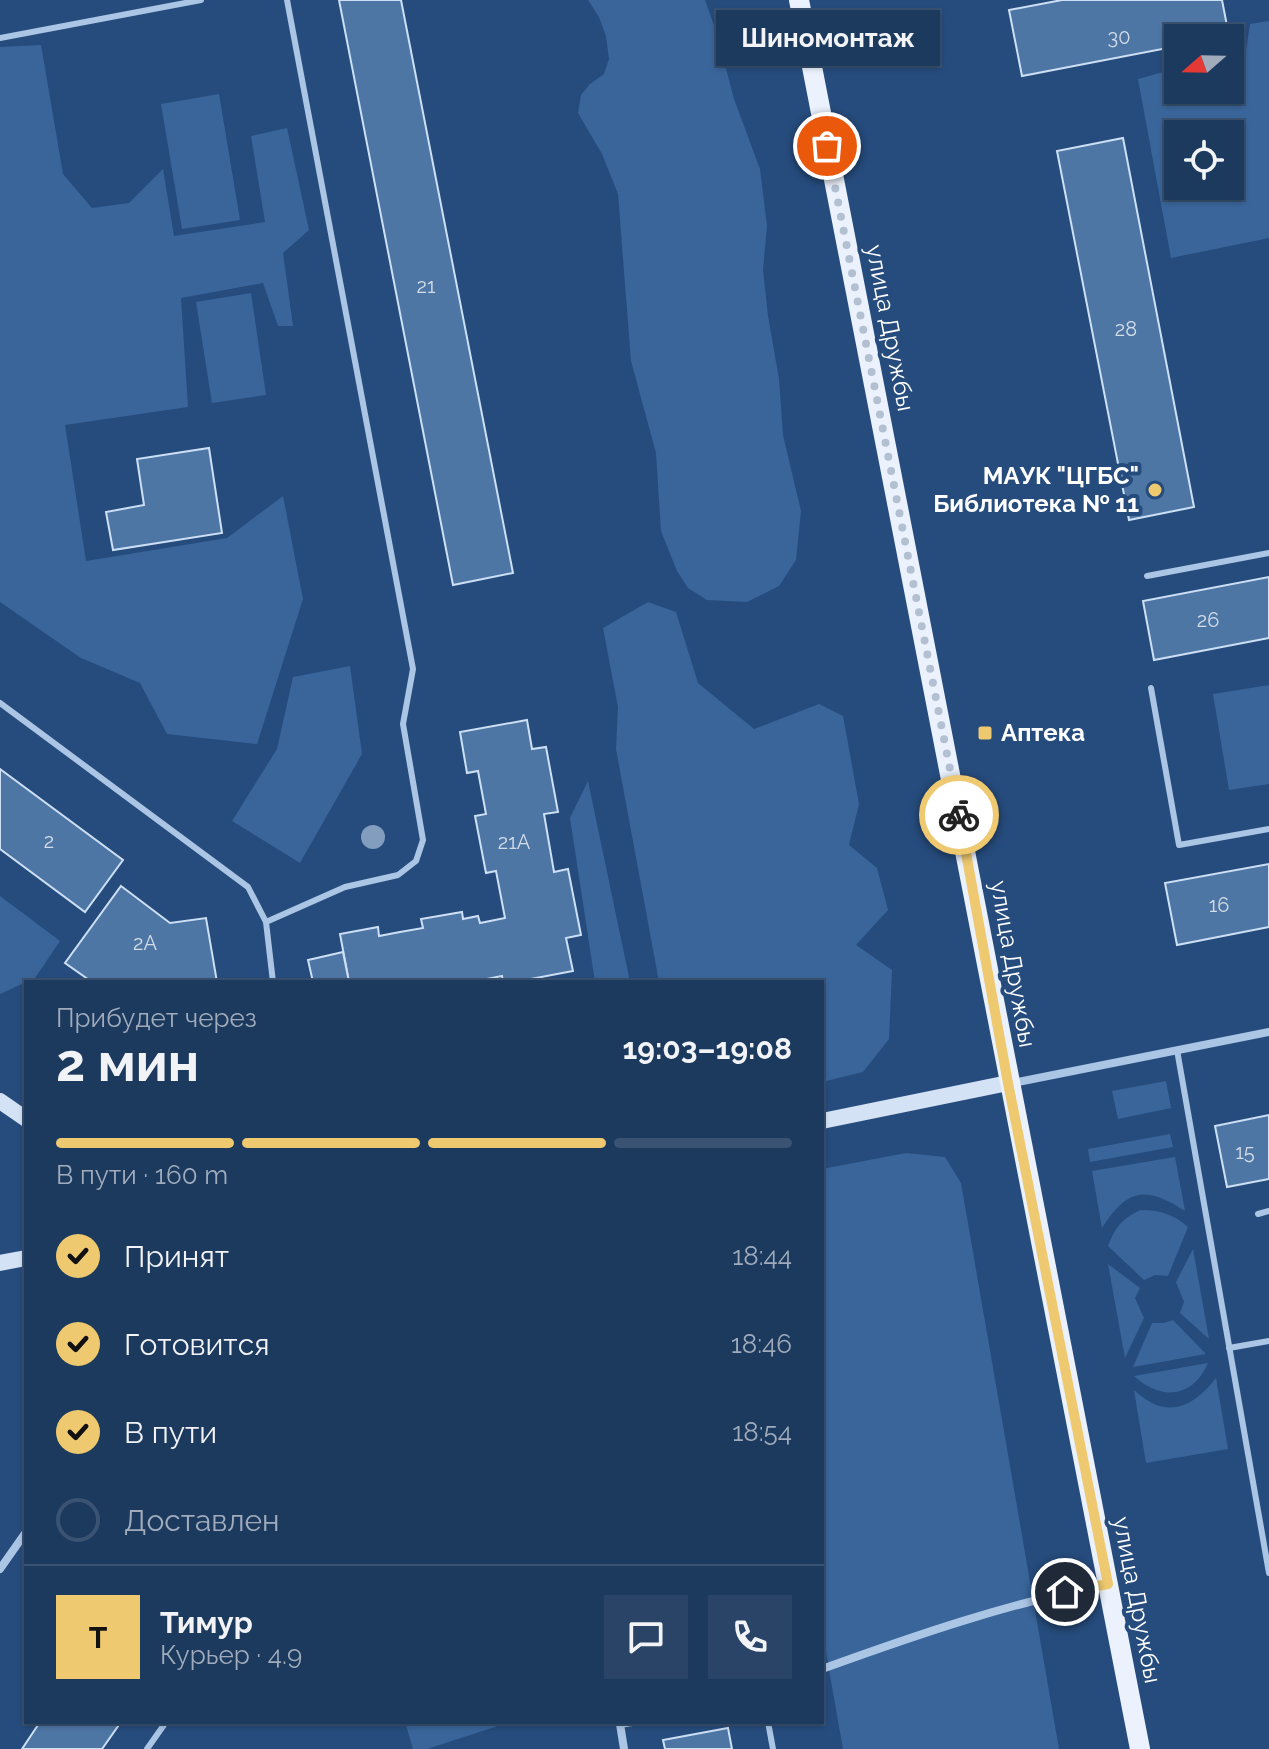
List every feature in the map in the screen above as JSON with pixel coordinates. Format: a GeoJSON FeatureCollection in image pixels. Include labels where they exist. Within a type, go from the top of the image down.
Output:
{"type":"FeatureCollection","features":[{"type":"Feature","properties":{"kind":"main road","name":"улица Дружбы"},"geometry":{"type":"LineString","coordinates":[[799,0],[1140,1749]]}},
{"type":"Feature","properties":{"kind":"street"},"geometry":{"type":"LineString","coordinates":[[824,1121],[1269,1032]]}},
{"type":"Feature","properties":{"kind":"street"},"geometry":{"type":"LineString","coordinates":[[0,1101],[24,1118]]}},
{"type":"Feature","properties":{"kind":"street"},"geometry":{"type":"LineString","coordinates":[[0,1263],[24,1258]]}},
{"type":"Feature","properties":{"kind":"street"},"geometry":{"type":"LineString","coordinates":[[0,1569],[24,1535]]}},
{"type":"Feature","properties":{"kind":"street"},"geometry":{"type":"LineString","coordinates":[[824,1668],[939,1627],[1043,1596],[1108,1584]]}},
{"type":"Feature","properties":{"kind":"street"},"geometry":{"type":"LineString","coordinates":[[620,1724],[624,1749]]}},
{"type":"Feature","properties":{"kind":"lane"},"geometry":{"type":"LineString","coordinates":[[0,38],[201,0]]}},
{"type":"Feature","properties":{"kind":"lane"},"geometry":{"type":"LineString","coordinates":[[266,922],[345,887],[398,875],[416,861],[423,840],[403,724],[413,669],[287,0]]}},
{"type":"Feature","properties":{"kind":"lane"},"geometry":{"type":"LineString","coordinates":[[1147,576],[1269,553]]}},
{"type":"Feature","properties":{"kind":"lane"},"geometry":{"type":"LineString","coordinates":[[1151,688],[1179,845],[1269,829]]}},
{"type":"Feature","properties":{"kind":"lane"},"geometry":{"type":"LineString","coordinates":[[0,703],[248,887],[266,922],[273,980]]}},
{"type":"Feature","properties":{"kind":"lane"},"geometry":{"type":"LineString","coordinates":[[1177,1050],[1269,1573]]}},
{"type":"Feature","properties":{"kind":"lane"},"geometry":{"type":"LineString","coordinates":[[1258,1214],[1269,1211]]}},
{"type":"Feature","properties":{"kind":"lane"},"geometry":{"type":"LineString","coordinates":[[1229,1348],[1269,1341]]}},
{"type":"Feature","properties":{"kind":"lane"},"geometry":{"type":"LineString","coordinates":[[147,1749],[165,1724]]}},
{"type":"Feature","properties":{"kind":"lane"},"geometry":{"type":"LineString","coordinates":[[768,1724],[773,1749]]}},
{"type":"Feature","properties":{"kind":"shaded area"},"geometry":{"type":"Polygon","coordinates":[[[588,0],[705,0],[734,99],[760,169],[767,226],[763,270],[768,316],[779,379],[783,435],[801,511],[796,560],[779,586],[747,602],[707,600],[688,588],[677,571],[661,531],[656,453],[631,361],[618,194],[602,154],[578,113],[581,95],[604,74],[609,59],[606,36],[588,0]]]}},
{"type":"Feature","properties":{"kind":"shaded area"},"geometry":{"type":"Polygon","coordinates":[[[1269,21],[1269,238],[1171,258],[1138,79],[1164,72],[1164,104],[1244,104],[1250,24],[1269,21]]]}},
{"type":"Feature","properties":{"kind":"shaded area"},"geometry":{"type":"Polygon","coordinates":[[[41,45],[63,174],[92,208],[129,203],[163,169],[174,236],[265,222],[251,136],[287,128],[309,230],[283,253],[293,326],[278,326],[263,283],[181,298],[188,407],[65,425],[86,561],[227,538],[283,496],[303,599],[257,744],[167,734],[140,683],[81,658],[0,602],[0,47],[41,45]]]}},
{"type":"Feature","properties":{"kind":"shaded area"},"geometry":{"type":"Polygon","coordinates":[[[219,94],[240,220],[182,229],[161,104],[219,94]]]}},
{"type":"Feature","properties":{"kind":"shaded area"},"geometry":{"type":"Polygon","coordinates":[[[251,293],[266,395],[212,403],[196,302],[251,293]]]}},
{"type":"Feature","properties":{"kind":"shaded area"},"geometry":{"type":"Polygon","coordinates":[[[648,602],[676,612],[698,683],[754,729],[819,704],[843,716],[859,804],[849,845],[877,868],[888,910],[856,945],[892,970],[889,1039],[863,1072],[824,1082],[824,980],[659,980],[616,749],[618,707],[603,628],[648,602]]]}},
{"type":"Feature","properties":{"kind":"shaded area"},"geometry":{"type":"Polygon","coordinates":[[[350,666],[362,754],[300,863],[232,821],[277,749],[293,677],[350,666]]]}},
{"type":"Feature","properties":{"kind":"shaded area"},"geometry":{"type":"Polygon","coordinates":[[[1269,685],[1269,784],[1229,790],[1213,694],[1269,685]]]}},
{"type":"Feature","properties":{"kind":"shaded area"},"geometry":{"type":"Polygon","coordinates":[[[588,781],[630,980],[595,980],[570,818],[588,781]]]}},
{"type":"Feature","properties":{"kind":"shaded area"},"geometry":{"type":"Polygon","coordinates":[[[0,896],[60,941],[35,978],[24,980],[24,983],[0,994],[0,896]]]}},
{"type":"Feature","properties":{"kind":"shaded area"},"geometry":{"type":"Polygon","coordinates":[[[1166,1081],[1171,1108],[1118,1119],[1112,1091],[1166,1081]]]}},
{"type":"Feature","properties":{"kind":"shaded area"},"geometry":{"type":"Polygon","coordinates":[[[1170,1134],[1173,1147],[1090,1162],[1088,1149],[1170,1134]]]}},
{"type":"Feature","properties":{"kind":"shaded area"},"geometry":{"type":"Polygon","coordinates":[[[906,1153],[945,1157],[961,1183],[1059,1749],[843,1749],[824,1641],[824,1169],[906,1153]]]}},
{"type":"Feature","properties":{"kind":"shaded area"},"geometry":{"type":"Polygon","coordinates":[[[1175,1157],[1185,1211],[1159,1197],[1138,1195],[1120,1205],[1102,1228],[1092,1171],[1175,1157]]]}},
{"type":"Feature","properties":{"kind":"shaded area"},"geometry":{"type":"Polygon","coordinates":[[[1141,1210],[1166,1214],[1188,1227],[1168,1276],[1155,1275],[1144,1280],[1108,1246],[1120,1224],[1141,1210]]]}},
{"type":"Feature","properties":{"kind":"shaded area"},"geometry":{"type":"Polygon","coordinates":[[[1193,1249],[1209,1339],[1180,1313],[1184,1302],[1176,1282],[1193,1249]]]}},
{"type":"Feature","properties":{"kind":"shaded area"},"geometry":{"type":"Polygon","coordinates":[[[1108,1264],[1140,1288],[1135,1298],[1144,1318],[1125,1358],[1108,1264]]]}},
{"type":"Feature","properties":{"kind":"shaded area"},"geometry":{"type":"Polygon","coordinates":[[[1173,1320],[1206,1354],[1133,1367],[1152,1323],[1173,1320]]]}},
{"type":"Feature","properties":{"kind":"shaded area"},"geometry":{"type":"Polygon","coordinates":[[[1208,1363],[1194,1383],[1176,1392],[1155,1389],[1134,1376],[1208,1363]]]}},
{"type":"Feature","properties":{"kind":"shaded area"},"geometry":{"type":"Polygon","coordinates":[[[1216,1378],[1228,1449],[1146,1463],[1134,1390],[1156,1405],[1177,1407],[1197,1397],[1216,1378]]]}},
{"type":"Feature","properties":{"kind":"shaded area"},"geometry":{"type":"Polygon","coordinates":[[[406,1724],[504,1724],[427,1749],[413,1749],[406,1724]]]}},
{"type":"Feature","properties":{"kind":"building"},"geometry":{"type":"Polygon","coordinates":[[[339,0],[401,0],[513,573],[453,585],[339,0]]]}},
{"type":"Feature","properties":{"kind":"building"},"geometry":{"type":"Polygon","coordinates":[[[1062,0],[1222,0],[1227,24],[1164,24],[1164,49],[1022,76],[1009,10],[1062,0]]]}},
{"type":"Feature","properties":{"kind":"building"},"geometry":{"type":"Polygon","coordinates":[[[1123,138],[1194,507],[1129,520],[1057,151],[1123,138]]]}},
{"type":"Feature","properties":{"kind":"building"},"geometry":{"type":"Polygon","coordinates":[[[209,448],[222,533],[113,550],[106,512],[144,505],[137,459],[209,448]]]}},
{"type":"Feature","properties":{"kind":"building"},"geometry":{"type":"Polygon","coordinates":[[[1269,577],[1269,638],[1154,660],[1143,601],[1269,577]]]}},
{"type":"Feature","properties":{"kind":"building"},"geometry":{"type":"Polygon","coordinates":[[[527,720],[532,749],[546,747],[558,812],[544,814],[554,872],[568,869],[581,935],[566,938],[573,971],[526,980],[503,980],[502,976],[482,980],[349,980],[340,934],[378,927],[379,936],[423,928],[421,919],[462,912],[463,919],[478,916],[480,923],[505,918],[496,871],[486,873],[475,816],[486,814],[478,771],[467,773],[460,732],[527,720]]]}},
{"type":"Feature","properties":{"kind":"building"},"geometry":{"type":"Polygon","coordinates":[[[0,769],[123,860],[85,912],[0,849],[0,769]]]}},
{"type":"Feature","properties":{"kind":"building"},"geometry":{"type":"Polygon","coordinates":[[[1269,864],[1269,927],[1177,945],[1165,883],[1269,864]]]}},
{"type":"Feature","properties":{"kind":"building"},"geometry":{"type":"Polygon","coordinates":[[[121,886],[170,923],[206,918],[217,980],[89,980],[65,963],[121,886]]]}},
{"type":"Feature","properties":{"kind":"building"},"geometry":{"type":"Polygon","coordinates":[[[343,952],[349,980],[313,980],[308,960],[343,952]]]}},
{"type":"Feature","properties":{"kind":"building"},"geometry":{"type":"Polygon","coordinates":[[[1269,1115],[1269,1179],[1227,1187],[1215,1126],[1269,1115]]]}},
{"type":"Feature","properties":{"kind":"building"},"geometry":{"type":"Polygon","coordinates":[[[39,1724],[120,1724],[102,1749],[22,1749],[39,1724]]]}},
{"type":"Feature","properties":{"kind":"building"},"geometry":{"type":"Polygon","coordinates":[[[728,1728],[732,1749],[665,1749],[663,1740],[728,1728]]]}},
{"type":"Feature","properties":{"kind":"way so far"},"geometry":{"type":"LineString","coordinates":[[827,146],[959,815]]}},
{"type":"Feature","properties":{"kind":"place","name":"Шиномонтаж"},"geometry":{"type":"Point","coordinates":[827,146]}},
{"type":"Feature","properties":{"kind":"place","name":"МАУК \"ЦГБС\" Библиотека № 11"},"geometry":{"type":"Point","coordinates":[1155,490]}},
{"type":"Feature","properties":{"kind":"place","name":"Аптека"},"geometry":{"type":"Point","coordinates":[985,733]}},
{"type":"Feature","properties":{"kind":"route"},"geometry":{"type":"LineString","coordinates":[[959,815],[1008,1083],[1108,1584],[1065,1592]]}}]}
